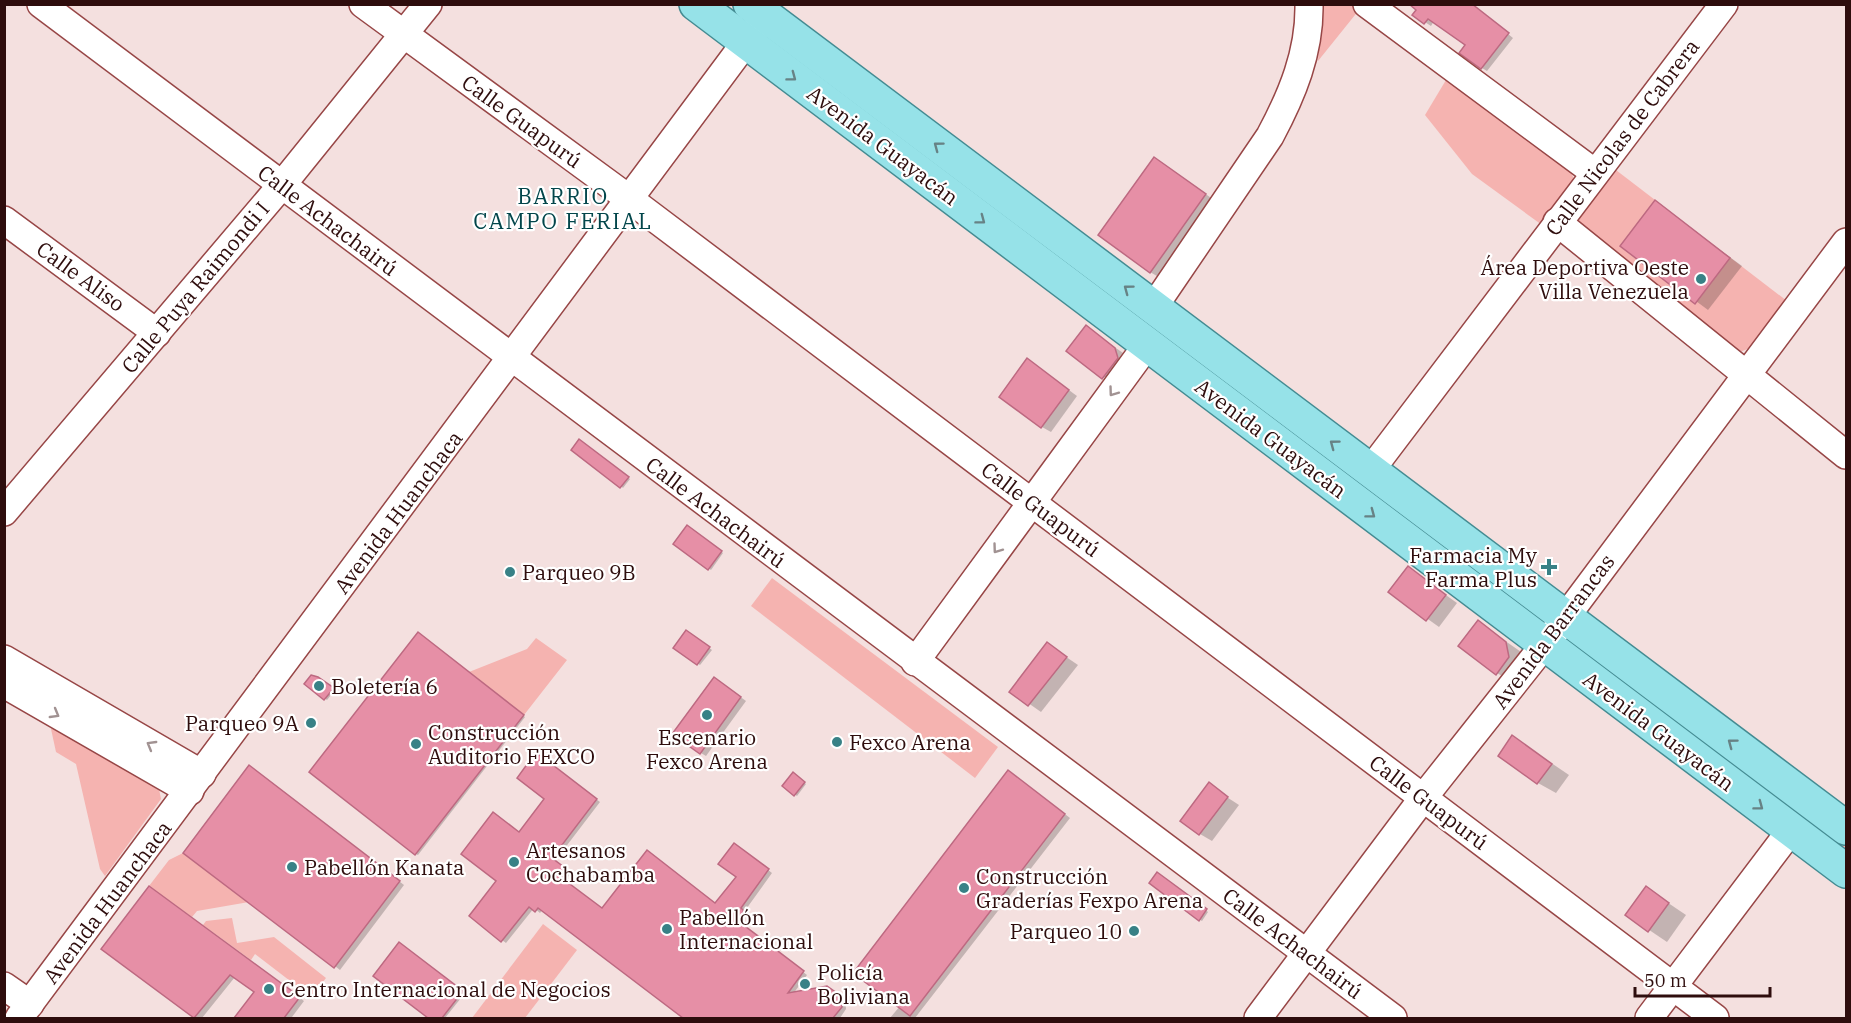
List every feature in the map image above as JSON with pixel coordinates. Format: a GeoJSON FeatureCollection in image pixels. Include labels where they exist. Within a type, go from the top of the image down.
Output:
{"type":"FeatureCollection","features":[{"type":"Feature","properties":{"kind":"main road","name":"Avenida Guayacán"},"geometry":{"type":"LineString","coordinates":[[696,4],[1846,871]]}},
{"type":"Feature","properties":{"kind":"main road","name":"Avenida Guayacán"},"geometry":{"type":"LineString","coordinates":[[763,8],[1153,308],[1846,828]]}},
{"type":"Feature","properties":{"kind":"street","name":"Calle Achachairú"},"geometry":{"type":"LineString","coordinates":[[41,4],[915,662],[1393,1018]]}},
{"type":"Feature","properties":{"kind":"street","name":"Calle Guapurú"},"geometry":{"type":"LineString","coordinates":[[363,4],[628,198],[1715,1018]]}},
{"type":"Feature","properties":{"kind":"street","name":"Calle Puya Raimondi I"},"geometry":{"type":"LineString","coordinates":[[4,512],[281,186],[428,4]]}},
{"type":"Feature","properties":{"kind":"street"},"geometry":{"type":"LineString","coordinates":[[1153,308],[1270,136],[1286,107],[1305,47],[1309,4]]}},
{"type":"Feature","properties":{"kind":"street"},"geometry":{"type":"LineString","coordinates":[[1367,4],[1595,173]]}},
{"type":"Feature","properties":{"kind":"street","name":"Calle Nicolas de Cabrera"},"geometry":{"type":"LineString","coordinates":[[1370,471],[1724,4]]}},
{"type":"Feature","properties":{"kind":"street","name":"Avenida Huanchaca"},"geometry":{"type":"LineString","coordinates":[[25,1011],[512,359],[628,198],[746,41],[763,8]]}},
{"type":"Feature","properties":{"kind":"street","name":"Calle Aliso"},"geometry":{"type":"LineString","coordinates":[[4,220],[157,333]]}},
{"type":"Feature","properties":{"kind":"street"},"geometry":{"type":"LineString","coordinates":[[1557,222],[1846,455]]}},
{"type":"Feature","properties":{"kind":"street","name":"Avenida Barrancas"},"geometry":{"type":"LineString","coordinates":[[1258,1018],[1423,798],[1565,618],[1846,242]]}},
{"type":"Feature","properties":{"kind":"street"},"geometry":{"type":"LineString","coordinates":[[915,662],[1147,345]]}},
{"type":"Feature","properties":{"kind":"street"},"geometry":{"type":"LineString","coordinates":[[4,659],[196,782]]}},
{"type":"Feature","properties":{"kind":"street"},"geometry":{"type":"LineString","coordinates":[[4,684],[196,782]]}},
{"type":"Feature","properties":{"kind":"street"},"geometry":{"type":"LineString","coordinates":[[1649,1018],[1791,830]]}},
{"type":"Feature","properties":{"kind":"street"},"geometry":{"type":"LineString","coordinates":[[4,986],[25,1011]]}},
{"type":"Feature","properties":{"kind":"shaded area"},"geometry":{"type":"Polygon","coordinates":[[[1321,5],[1352,5],[1359,10],[1318,61],[1321,5]]]}},
{"type":"Feature","properties":{"kind":"shaded area"},"geometry":{"type":"Polygon","coordinates":[[[1449,75],[1568,166],[1575,181],[1542,225],[1472,174],[1425,115],[1449,75]]]}},
{"type":"Feature","properties":{"kind":"shaded area","name":"Área Deportiva Oeste Villa Venezuela"},"geometry":{"type":"Polygon","coordinates":[[[1612,167],[1787,301],[1750,348],[1740,352],[1577,222],[1576,217],[1612,167]]]}},
{"type":"Feature","properties":{"kind":"shaded area"},"geometry":{"type":"Polygon","coordinates":[[[772,578],[998,747],[975,778],[751,606],[772,578]]]}},
{"type":"Feature","properties":{"kind":"shaded area"},"geometry":{"type":"Polygon","coordinates":[[[536,638],[567,660],[524,715],[469,672],[527,649],[536,638]]]}},
{"type":"Feature","properties":{"kind":"shaded area"},"geometry":{"type":"Polygon","coordinates":[[[1575,641],[1846,845],[1846,854],[1571,647],[1575,641]]]}},
{"type":"Feature","properties":{"kind":"shaded area"},"geometry":{"type":"Polygon","coordinates":[[[55,725],[159,789],[161,799],[105,876],[100,869],[76,764],[56,752],[51,729],[55,725]]]}},
{"type":"Feature","properties":{"kind":"shaded area"},"geometry":{"type":"Polygon","coordinates":[[[183,853],[249,902],[197,911],[192,917],[149,886],[169,860],[183,853]]]}},
{"type":"Feature","properties":{"kind":"shaded area"},"geometry":{"type":"Polygon","coordinates":[[[232,918],[237,943],[274,937],[326,978],[311,997],[255,954],[251,960],[203,925],[206,921],[232,918]]]}},
{"type":"Feature","properties":{"kind":"shaded area"},"geometry":{"type":"Polygon","coordinates":[[[543,924],[577,950],[525,1018],[472,1018],[543,924]]]}},
{"type":"Feature","properties":{"kind":"building"},"geometry":{"type":"Polygon","coordinates":[[[1409,4],[1472,4],[1509,33],[1481,69],[1459,53],[1465,45],[1428,19],[1424,24],[1412,15],[1416,10],[1409,4]]]}},
{"type":"Feature","properties":{"kind":"building"},"geometry":{"type":"Polygon","coordinates":[[[1154,157],[1206,194],[1150,273],[1098,235],[1154,157]]]}},
{"type":"Feature","properties":{"kind":"building"},"geometry":{"type":"Polygon","coordinates":[[[1655,200],[1730,258],[1695,304],[1620,246],[1655,200]]]}},
{"type":"Feature","properties":{"kind":"building"},"geometry":{"type":"Polygon","coordinates":[[[1086,325],[1115,348],[1118,358],[1102,379],[1066,351],[1086,325]]]}},
{"type":"Feature","properties":{"kind":"building"},"geometry":{"type":"Polygon","coordinates":[[[1027,358],[1069,390],[1041,428],[999,397],[1027,358]]]}},
{"type":"Feature","properties":{"kind":"building"},"geometry":{"type":"Polygon","coordinates":[[[579,439],[629,477],[620,488],[571,450],[579,439]]]}},
{"type":"Feature","properties":{"kind":"building"},"geometry":{"type":"Polygon","coordinates":[[[687,525],[722,551],[708,570],[673,544],[687,525]]]}},
{"type":"Feature","properties":{"kind":"building"},"geometry":{"type":"Polygon","coordinates":[[[1408,566],[1446,595],[1426,621],[1388,592],[1408,566]]]}},
{"type":"Feature","properties":{"kind":"building"},"geometry":{"type":"Polygon","coordinates":[[[1478,620],[1506,642],[1509,657],[1496,675],[1458,646],[1478,620]]]}},
{"type":"Feature","properties":{"kind":"building"},"geometry":{"type":"Polygon","coordinates":[[[686,630],[710,647],[697,665],[673,648],[686,630]]]}},
{"type":"Feature","properties":{"kind":"building","name":"Construcción Auditorio FEXCO"},"geometry":{"type":"Polygon","coordinates":[[[418,632],[524,715],[415,855],[309,772],[418,632]]]}},
{"type":"Feature","properties":{"kind":"building"},"geometry":{"type":"Polygon","coordinates":[[[1047,642],[1067,657],[1028,706],[1009,692],[1047,642]]]}},
{"type":"Feature","properties":{"kind":"building","name":"Boletería 6"},"geometry":{"type":"Polygon","coordinates":[[[311,675],[334,688],[324,700],[304,684],[311,675]]]}},
{"type":"Feature","properties":{"kind":"building","name":"Escenario Fexco Arena"},"geometry":{"type":"Polygon","coordinates":[[[714,677],[741,697],[700,754],[672,734],[714,677]]]}},
{"type":"Feature","properties":{"kind":"building"},"geometry":{"type":"Polygon","coordinates":[[[1512,735],[1552,764],[1537,784],[1498,756],[1512,735]]]}},
{"type":"Feature","properties":{"kind":"building"},"geometry":{"type":"Polygon","coordinates":[[[536,752],[597,799],[552,858],[568,870],[562,878],[602,908],[647,850],[715,903],[736,877],[718,864],[734,843],[769,869],[741,908],[744,911],[737,920],[804,971],[788,993],[827,986],[841,996],[842,1007],[833,1018],[683,1018],[538,908],[535,912],[529,907],[501,942],[469,916],[496,881],[461,854],[493,812],[519,832],[544,799],[517,778],[536,752]]]}},
{"type":"Feature","properties":{"kind":"building","name":"Pabellón Kanata"},"geometry":{"type":"Polygon","coordinates":[[[249,765],[400,881],[334,968],[183,853],[249,765]]]}},
{"type":"Feature","properties":{"kind":"building","name":"Construcción Graderías Fexpo Arena"},"geometry":{"type":"Polygon","coordinates":[[[1008,770],[1065,814],[910,1016],[853,973],[1008,770]]]}},
{"type":"Feature","properties":{"kind":"building"},"geometry":{"type":"Polygon","coordinates":[[[793,772],[805,782],[794,796],[782,786],[793,772]]]}},
{"type":"Feature","properties":{"kind":"building"},"geometry":{"type":"Polygon","coordinates":[[[1209,782],[1228,797],[1199,835],[1180,821],[1209,782]]]}},
{"type":"Feature","properties":{"kind":"building"},"geometry":{"type":"Polygon","coordinates":[[[1157,872],[1207,909],[1199,921],[1149,883],[1157,872]]]}},
{"type":"Feature","properties":{"kind":"building"},"geometry":{"type":"Polygon","coordinates":[[[149,886],[300,997],[284,1018],[234,1018],[254,992],[230,975],[194,1018],[101,949],[149,886]]]}},
{"type":"Feature","properties":{"kind":"building"},"geometry":{"type":"Polygon","coordinates":[[[1646,886],[1669,903],[1648,932],[1625,915],[1646,886]]]}},
{"type":"Feature","properties":{"kind":"building"},"geometry":{"type":"Polygon","coordinates":[[[399,942],[463,991],[442,1018],[428,1018],[373,976],[399,942]]]}},
{"type":"Feature","properties":{"kind":"place","name":"Área Deportiva Oeste Villa Venezuela"},"geometry":{"type":"Point","coordinates":[1701,279]}},
{"type":"Feature","properties":{"kind":"place","name":"Farmacia My Farma Plus"},"geometry":{"type":"Point","coordinates":[1549,567]}},
{"type":"Feature","properties":{"kind":"place","name":"Parqueo 9B"},"geometry":{"type":"Point","coordinates":[510,572]}},
{"type":"Feature","properties":{"kind":"place","name":"Boletería 6"},"geometry":{"type":"Point","coordinates":[319,686]}},
{"type":"Feature","properties":{"kind":"place","name":"Escenario Fexco Arena"},"geometry":{"type":"Point","coordinates":[707,715]}},
{"type":"Feature","properties":{"kind":"place","name":"Parqueo 9A"},"geometry":{"type":"Point","coordinates":[311,723]}},
{"type":"Feature","properties":{"kind":"place","name":"Fexco Arena"},"geometry":{"type":"Point","coordinates":[837,742]}},
{"type":"Feature","properties":{"kind":"place","name":"Construcción Auditorio FEXCO"},"geometry":{"type":"Point","coordinates":[416,744]}},
{"type":"Feature","properties":{"kind":"place","name":"Artesanos Cochabamba"},"geometry":{"type":"Point","coordinates":[514,862]}},
{"type":"Feature","properties":{"kind":"place","name":"Pabellón Kanata"},"geometry":{"type":"Point","coordinates":[292,867]}},
{"type":"Feature","properties":{"kind":"place","name":"Construcción Graderías Fexpo Arena"},"geometry":{"type":"Point","coordinates":[964,888]}},
{"type":"Feature","properties":{"kind":"place","name":"Pabellón Internacional"},"geometry":{"type":"Point","coordinates":[667,929]}},
{"type":"Feature","properties":{"kind":"place","name":"Parqueo 10"},"geometry":{"type":"Point","coordinates":[1134,931]}},
{"type":"Feature","properties":{"kind":"place","name":"Policía Boliviana"},"geometry":{"type":"Point","coordinates":[805,984]}},
{"type":"Feature","properties":{"kind":"place","name":"Centro Internacional de Negocios"},"geometry":{"type":"Point","coordinates":[269,989]}},
{"type":"Feature","properties":{"kind":"district","name":"BARRIO CAMPO FERIAL"},"geometry":{"type":"Point","coordinates":[563,208]}}]}
